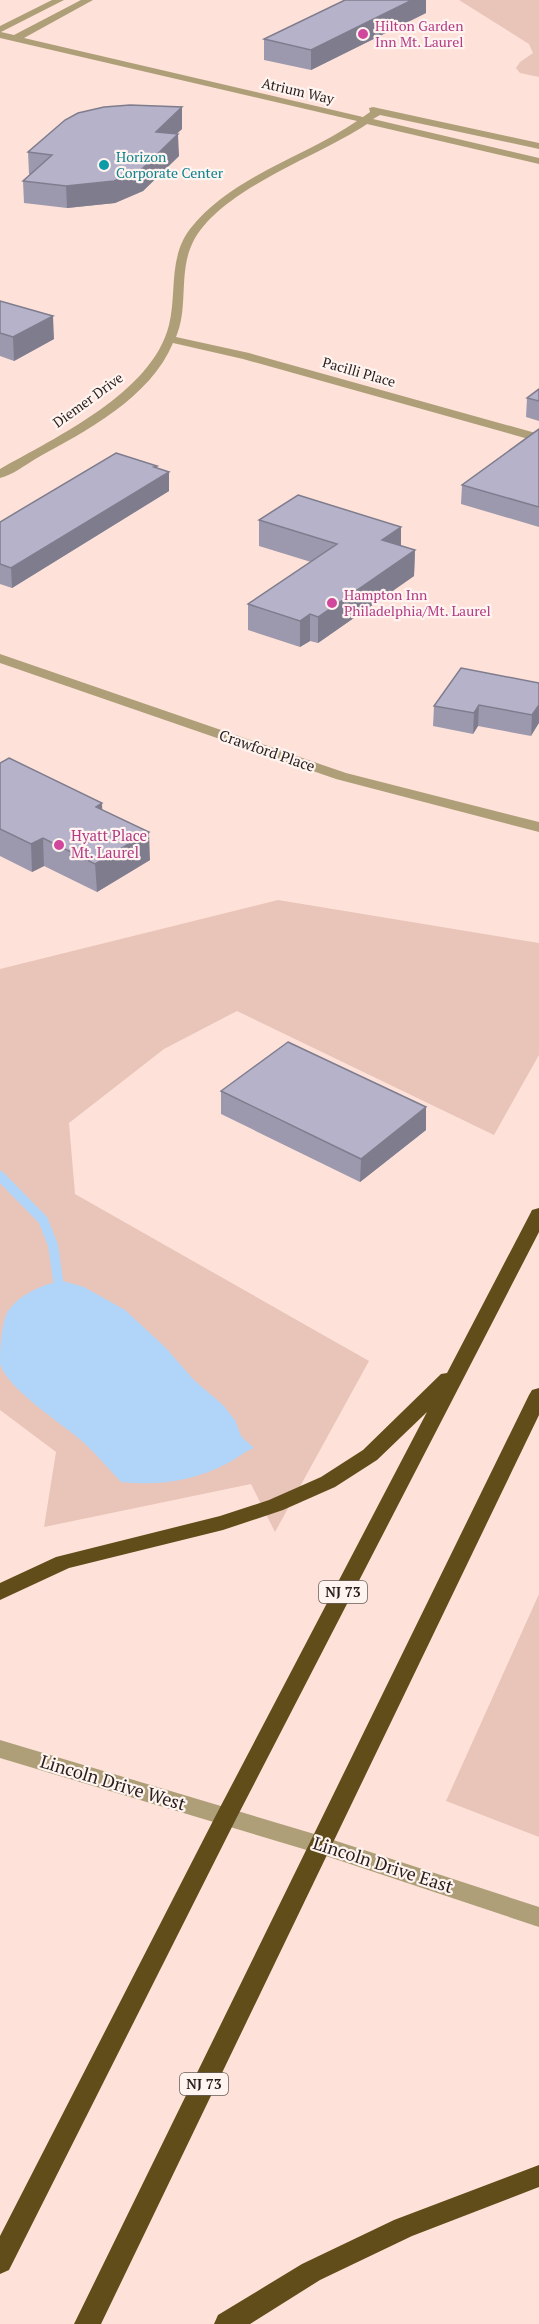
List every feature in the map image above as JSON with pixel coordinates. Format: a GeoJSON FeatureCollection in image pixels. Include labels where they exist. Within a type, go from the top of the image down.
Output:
{"type":"FeatureCollection","features":[{"type":"Feature","properties":{"kind":"highway","name":"NJ 73"},"geometry":{"type":"LineString","coordinates":[[0,2262],[226,1817],[539,1214]]}},
{"type":"Feature","properties":{"kind":"highway"},"geometry":{"type":"LineString","coordinates":[[0,1592],[63,1562],[223,1523],[276,1505],[328,1482],[370,1455],[460,1367]]}},
{"type":"Feature","properties":{"kind":"highway","name":"NJ 73"},"geometry":{"type":"LineString","coordinates":[[87,2324],[539,1395]]}},
{"type":"Feature","properties":{"kind":"highway"},"geometry":{"type":"LineString","coordinates":[[227,2324],[311,2272],[403,2228],[539,2176]]}},
{"type":"Feature","properties":{"kind":"street"},"geometry":{"type":"LineString","coordinates":[[0,33],[58,0]]}},
{"type":"Feature","properties":{"kind":"street"},"geometry":{"type":"LineString","coordinates":[[16,39],[88,0]]}},
{"type":"Feature","properties":{"kind":"street","name":"Atrium Way"},"geometry":{"type":"LineString","coordinates":[[0,33],[16,39],[379,111],[539,146]]}},
{"type":"Feature","properties":{"kind":"street","name":"Atrium Way"},"geometry":{"type":"LineString","coordinates":[[51,46],[539,161]]}},
{"type":"Feature","properties":{"kind":"street","name":"Diemer Drive"},"geometry":{"type":"LineString","coordinates":[[0,474],[76,429],[129,391],[158,361],[170,339],[177,316],[183,249],[210,212],[243,189],[334,140],[379,111]]}},
{"type":"Feature","properties":{"kind":"street","name":"Pacilli Place"},"geometry":{"type":"LineString","coordinates":[[170,339],[245,356],[539,438]]}},
{"type":"Feature","properties":{"kind":"street","name":"Crawford Place"},"geometry":{"type":"LineString","coordinates":[[0,658],[341,776],[428,801],[539,827]]}},
{"type":"Feature","properties":{"kind":"street","name":"Lincoln Drive West"},"geometry":{"type":"LineString","coordinates":[[0,1749],[226,1817]]}},
{"type":"Feature","properties":{"kind":"street","name":"Lincoln Drive East"},"geometry":{"type":"LineString","coordinates":[[226,1817],[321,1845],[539,1917]]}},
{"type":"Feature","properties":{"kind":"shaded area"},"geometry":{"type":"Polygon","coordinates":[[[459,0],[539,0],[539,77],[520,73],[516,68],[520,62],[533,53],[529,44],[459,0]]]}},
{"type":"Feature","properties":{"kind":"shaded area"},"geometry":{"type":"Polygon","coordinates":[[[278,900],[539,943],[539,1055],[494,1135],[237,1011],[164,1049],[69,1123],[75,1194],[369,1361],[275,1532],[251,1484],[44,1527],[56,1452],[0,1410],[0,969],[278,900]]]}},
{"type":"Feature","properties":{"kind":"shaded area"},"geometry":{"type":"Polygon","coordinates":[[[539,1594],[539,1837],[446,1801],[539,1594]]]}},
{"type":"Feature","properties":{"kind":"water"},"geometry":{"type":"Polygon","coordinates":[[[63,1281],[84,1287],[125,1310],[165,1347],[194,1380],[223,1405],[235,1420],[241,1436],[254,1448],[201,1475],[162,1483],[121,1482],[83,1442],[14,1385],[0,1364],[3,1326],[10,1308],[23,1296],[47,1284],[63,1281]]]}},
{"type":"Feature","properties":{"kind":"building"},"geometry":{"type":"Polygon","coordinates":[[[345,0],[412,0],[311,50],[264,39],[345,0]]]}},
{"type":"Feature","properties":{"kind":"building","name":"Horizon Corporate Center"},"geometry":{"type":"Polygon","coordinates":[[[130,105],[182,107],[156,132],[178,134],[142,169],[114,181],[66,186],[23,181],[52,155],[28,152],[65,120],[78,113],[104,107],[130,105]]]}},
{"type":"Feature","properties":{"kind":"building"},"geometry":{"type":"Polygon","coordinates":[[[0,301],[53,316],[13,337],[0,333],[0,301]]]}},
{"type":"Feature","properties":{"kind":"building"},"geometry":{"type":"Polygon","coordinates":[[[539,389],[539,401],[527,398],[539,389]]]}},
{"type":"Feature","properties":{"kind":"building"},"geometry":{"type":"Polygon","coordinates":[[[539,429],[539,507],[462,485],[539,429]]]}},
{"type":"Feature","properties":{"kind":"building"},"geometry":{"type":"Polygon","coordinates":[[[116,453],[169,472],[11,568],[0,564],[0,522],[116,453]]]}},
{"type":"Feature","properties":{"kind":"building"},"geometry":{"type":"Polygon","coordinates":[[[298,495],[401,527],[382,540],[415,550],[318,617],[310,614],[300,621],[248,604],[337,544],[259,520],[298,495]]]}},
{"type":"Feature","properties":{"kind":"building"},"geometry":{"type":"Polygon","coordinates":[[[461,668],[539,683],[539,705],[532,715],[479,705],[474,713],[434,706],[461,668]]]}},
{"type":"Feature","properties":{"kind":"building"},"geometry":{"type":"Polygon","coordinates":[[[9,758],[102,803],[96,807],[149,832],[95,864],[43,838],[31,844],[0,829],[0,763],[9,758]]]}},
{"type":"Feature","properties":{"kind":"building"},"geometry":{"type":"Polygon","coordinates":[[[288,1042],[426,1107],[361,1159],[221,1091],[288,1042]]]}},
{"type":"Feature","properties":{"kind":"waterway"},"geometry":{"type":"LineString","coordinates":[[0,1176],[43,1220],[53,1245],[60,1294]]}},
{"type":"Feature","properties":{"kind":"place","name":"Hilton Garden Inn Mt. Laurel"},"geometry":{"type":"Point","coordinates":[363,34]}},
{"type":"Feature","properties":{"kind":"place","name":"Horizon Corporate Center"},"geometry":{"type":"Point","coordinates":[104,165]}},
{"type":"Feature","properties":{"kind":"place","name":"Hampton Inn Philadelphia/Mt. Laurel"},"geometry":{"type":"Point","coordinates":[332,603]}},
{"type":"Feature","properties":{"kind":"place","name":"Hyatt Place Mt. Laurel"},"geometry":{"type":"Point","coordinates":[59,845]}}]}
